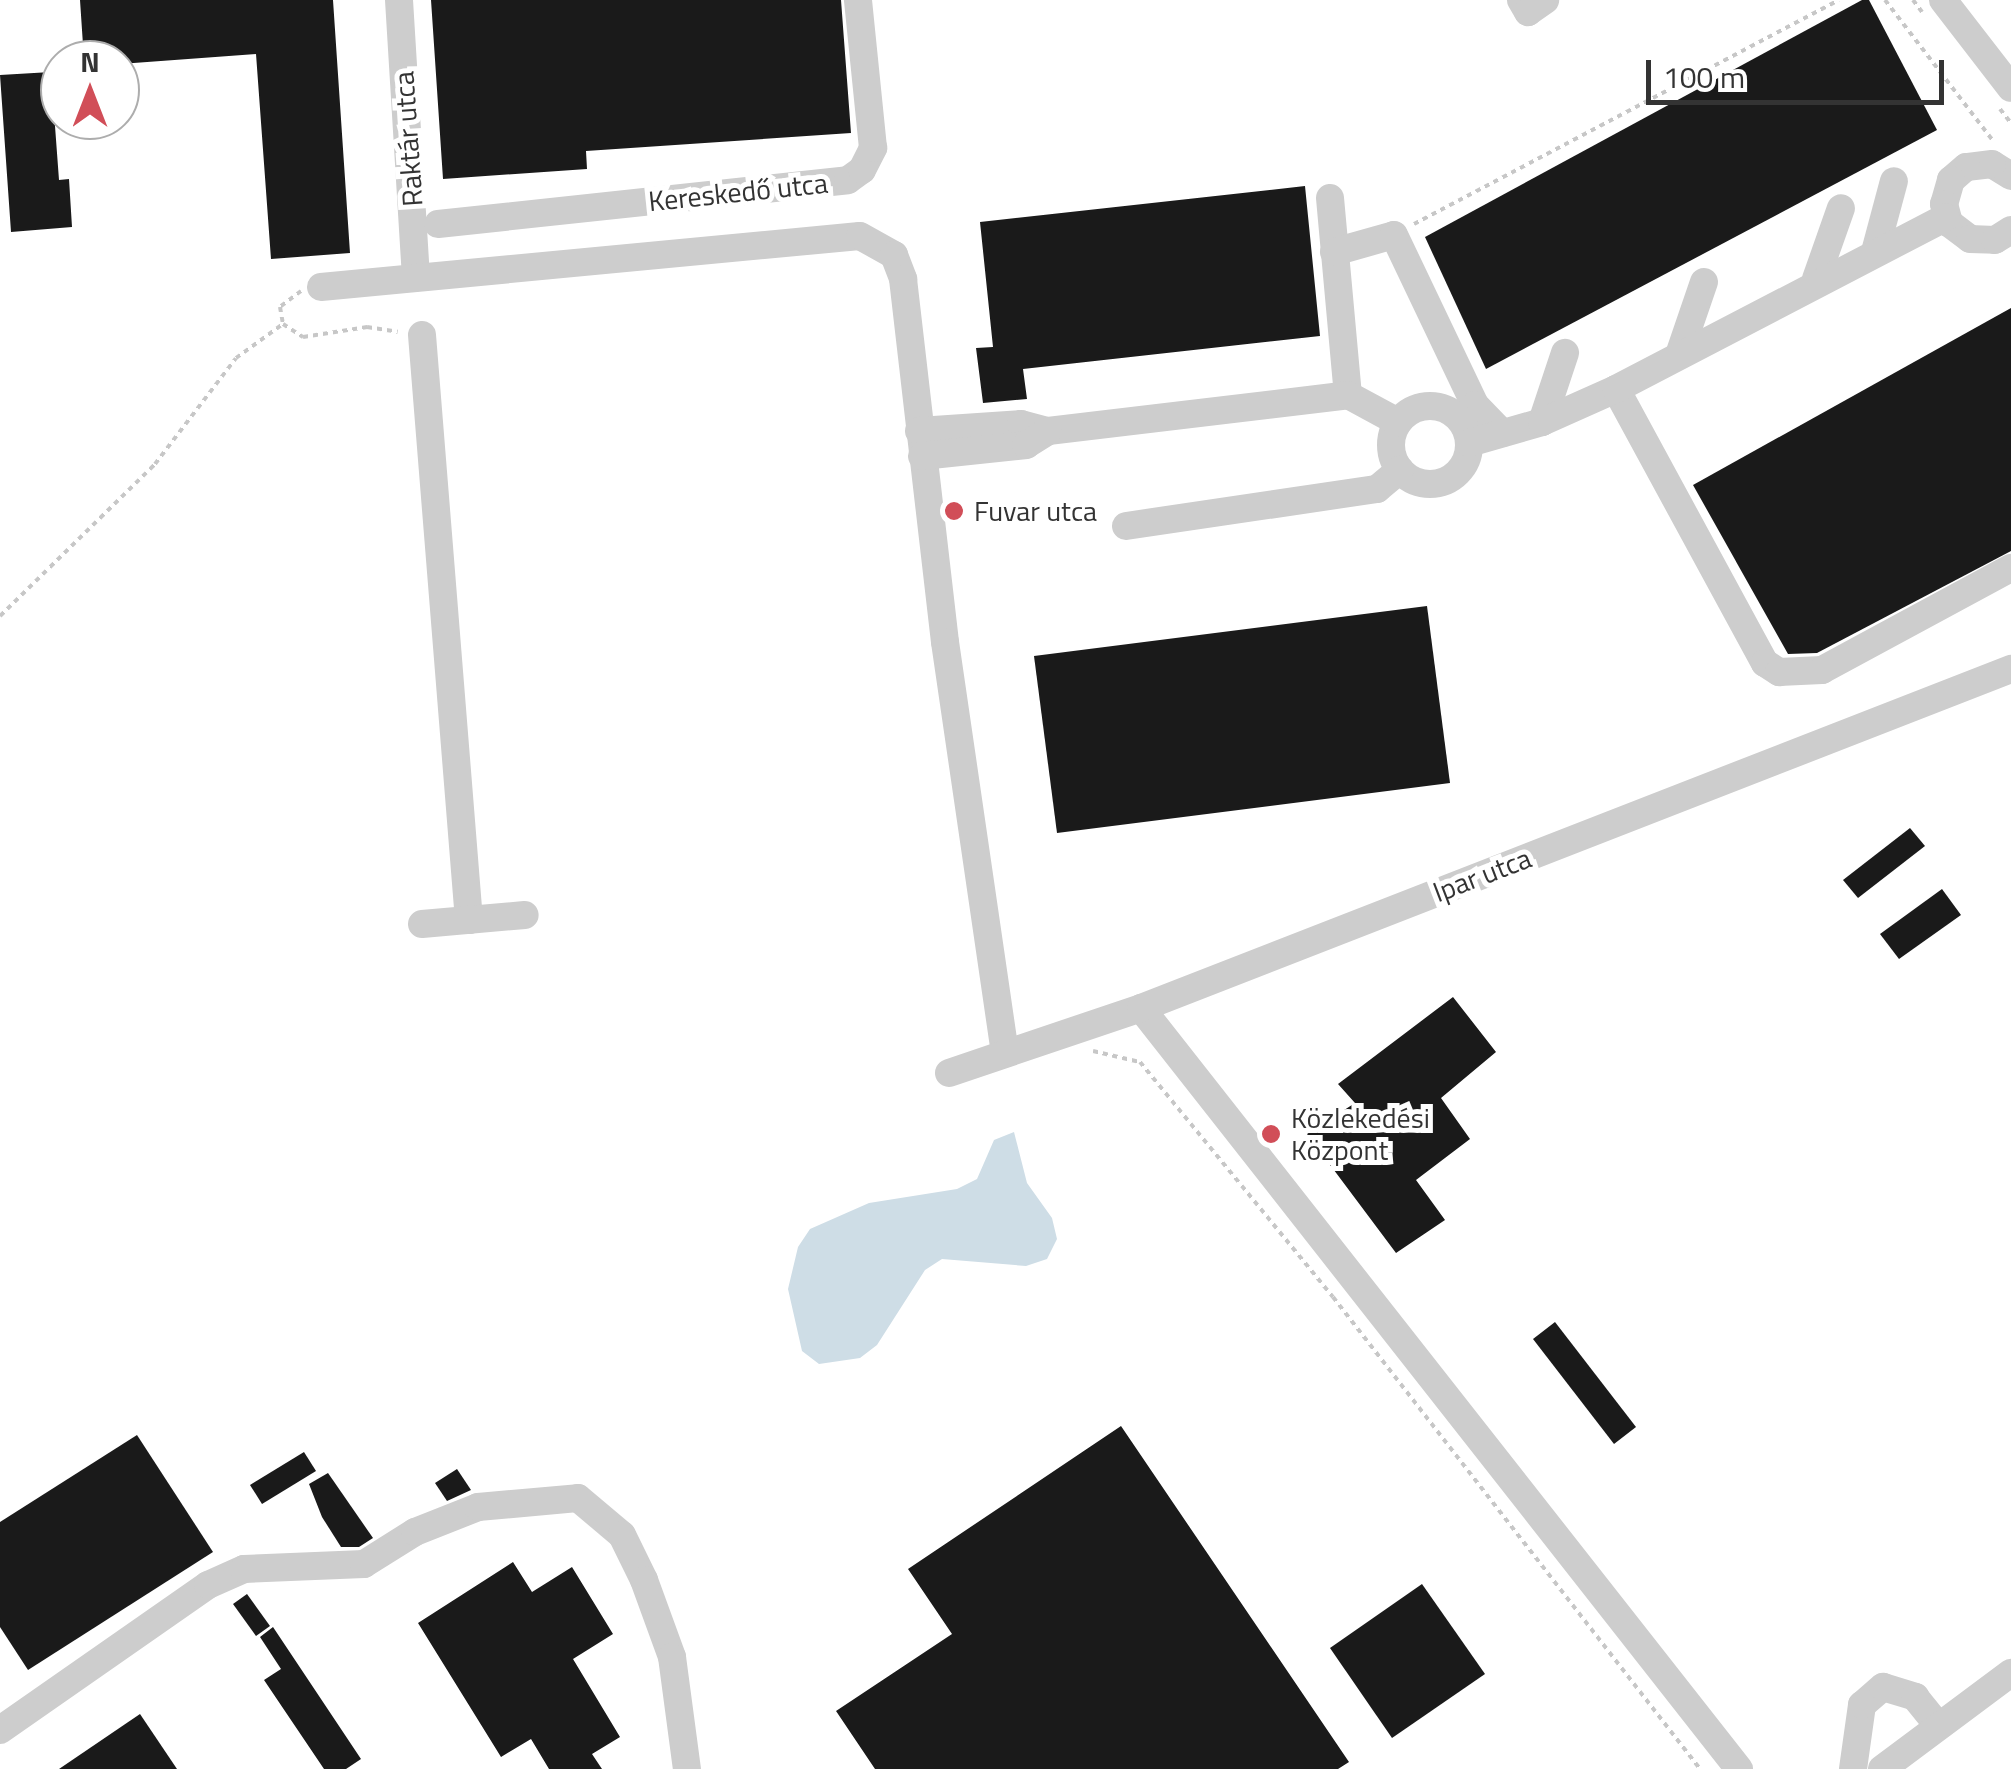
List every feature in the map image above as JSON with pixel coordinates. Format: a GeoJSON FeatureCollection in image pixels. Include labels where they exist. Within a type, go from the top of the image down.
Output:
{"type":"FeatureCollection","features":[{"type":"Feature","properties":{"kind":"street","name":"Raktár utca"},"geometry":{"type":"LineString","coordinates":[[399,0],[416,278]]}},
{"type":"Feature","properties":{"kind":"street","name":"Kereskedő utca"},"geometry":{"type":"LineString","coordinates":[[438,224],[848,180],[862,170],[873,148],[858,0]]}},
{"type":"Feature","properties":{"kind":"street"},"geometry":{"type":"LineString","coordinates":[[1521,0],[1528,12],[1546,0]]}},
{"type":"Feature","properties":{"kind":"street"},"geometry":{"type":"LineString","coordinates":[[1944,0],[2011,88]]}},
{"type":"Feature","properties":{"kind":"street"},"geometry":{"type":"LineString","coordinates":[[2009,233],[1970,239],[1946,217],[1945,192],[1960,171],[1985,164],[2010,174]]}},
{"type":"Feature","properties":{"kind":"street"},"geometry":{"type":"LineString","coordinates":[[1876,248],[1894,180]]}},
{"type":"Feature","properties":{"kind":"street"},"geometry":{"type":"LineString","coordinates":[[1330,198],[1348,396]]}},
{"type":"Feature","properties":{"kind":"street"},"geometry":{"type":"LineString","coordinates":[[1816,280],[1840,208]]}},
{"type":"Feature","properties":{"kind":"street"},"geometry":{"type":"LineString","coordinates":[[1469,443],[1542,422],[1616,389],[1876,248],[1946,217]]}},
{"type":"Feature","properties":{"kind":"street"},"geometry":{"type":"LineString","coordinates":[[1334,252],[1394,235],[1475,405],[1502,433]]}},
{"type":"Feature","properties":{"kind":"street"},"geometry":{"type":"LineString","coordinates":[[321,288],[873,240],[901,267],[921,444],[1005,1054]]}},
{"type":"Feature","properties":{"kind":"street"},"geometry":{"type":"LineString","coordinates":[[1680,352],[1704,282]]}},
{"type":"Feature","properties":{"kind":"street"},"geometry":{"type":"LineString","coordinates":[[422,336],[469,920]]}},
{"type":"Feature","properties":{"kind":"street"},"geometry":{"type":"LineString","coordinates":[[1439,407],[1448,352]]}},
{"type":"Feature","properties":{"kind":"street"},"geometry":{"type":"LineString","coordinates":[[1542,422],[1565,353]]}},
{"type":"Feature","properties":{"kind":"street"},"geometry":{"type":"LineString","coordinates":[[1616,389],[1765,663],[1779,672],[1822,670],[2011,568]]}},
{"type":"Feature","properties":{"kind":"street"},"geometry":{"type":"LineString","coordinates":[[921,444],[1026,445],[1048,432],[1348,396],[1398,422]]}},
{"type":"Feature","properties":{"kind":"street"},"geometry":{"type":"LineString","coordinates":[[1439,407],[1460,420],[1469,443],[1465,462],[1448,480],[1422,483],[1400,470],[1391,446],[1398,422],[1413,409],[1439,407]]}},
{"type":"Feature","properties":{"kind":"street"},"geometry":{"type":"LineString","coordinates":[[1126,526],[1377,489],[1400,470]]}},
{"type":"Feature","properties":{"kind":"street","name":"Ipar utca"},"geometry":{"type":"LineString","coordinates":[[949,1073],[1141,1008],[2011,669]]}},
{"type":"Feature","properties":{"kind":"street"},"geometry":{"type":"LineString","coordinates":[[422,924],[525,915]]}},
{"type":"Feature","properties":{"kind":"street"},"geometry":{"type":"LineString","coordinates":[[1141,1008],[1739,1769]]}},
{"type":"Feature","properties":{"kind":"street"},"geometry":{"type":"LineString","coordinates":[[0,1730],[208,1586],[244,1569],[364,1564],[415,1532],[478,1507],[578,1498],[622,1535],[644,1580],[672,1657],[687,1769]]}},
{"type":"Feature","properties":{"kind":"street"},"geometry":{"type":"LineString","coordinates":[[1882,1769],[2011,1673]]}},
{"type":"Feature","properties":{"kind":"street"},"geometry":{"type":"LineString","coordinates":[[1853,1769],[1862,1706],[1883,1687],[1915,1697],[1938,1725]]}},
{"type":"Feature","properties":{"kind":"path"},"geometry":{"type":"LineString","coordinates":[[1394,235],[1839,0]]}},
{"type":"Feature","properties":{"kind":"path"},"geometry":{"type":"LineString","coordinates":[[1885,0],[1994,142],[2010,174]]}},
{"type":"Feature","properties":{"kind":"path"},"geometry":{"type":"LineString","coordinates":[[321,288],[292,293],[280,307],[283,324],[302,337],[367,326],[422,336]]}},
{"type":"Feature","properties":{"kind":"path"},"geometry":{"type":"LineString","coordinates":[[0,616],[155,464],[236,358],[283,324]]}},
{"type":"Feature","properties":{"kind":"path"},"geometry":{"type":"LineString","coordinates":[[1085,1048],[1140,1062],[1700,1769]]}},
{"type":"Feature","properties":{"kind":"shaded area"},"geometry":{"type":"Polygon","coordinates":[[[1014,1132],[1027,1183],[1052,1218],[1057,1239],[1047,1259],[1026,1266],[942,1259],[925,1270],[877,1345],[860,1358],[819,1364],[802,1351],[788,1289],[798,1247],[810,1229],[869,1203],[957,1189],[977,1179],[994,1140],[1014,1132]]]}},
{"type":"Feature","properties":{"kind":"building"},"geometry":{"type":"Polygon","coordinates":[[[80,0],[333,0],[350,253],[271,259],[256,54],[140,63],[140,40],[83,40],[80,0]]]}},
{"type":"Feature","properties":{"kind":"building"},"geometry":{"type":"Polygon","coordinates":[[[431,0],[841,0],[851,133],[586,151],[587,169],[443,179],[431,0]]]}},
{"type":"Feature","properties":{"kind":"building"},"geometry":{"type":"Polygon","coordinates":[[[1862,0],[1869,0],[1937,130],[1486,369],[1425,237],[1862,0]]]}},
{"type":"Feature","properties":{"kind":"building"},"geometry":{"type":"Polygon","coordinates":[[[40,73],[40,140],[56,140],[59,180],[69,179],[72,227],[11,232],[0,75],[40,73]]]}},
{"type":"Feature","properties":{"kind":"building"},"geometry":{"type":"Polygon","coordinates":[[[1305,186],[1320,336],[1023,369],[1027,399],[983,403],[976,348],[993,347],[980,222],[1305,186]]]}},
{"type":"Feature","properties":{"kind":"building"},"geometry":{"type":"Polygon","coordinates":[[[2011,308],[2011,551],[1817,653],[1788,654],[1693,485],[2011,308]]]}},
{"type":"Feature","properties":{"kind":"building"},"geometry":{"type":"Polygon","coordinates":[[[1427,606],[1450,783],[1057,833],[1034,656],[1427,606]]]}},
{"type":"Feature","properties":{"kind":"building"},"geometry":{"type":"Polygon","coordinates":[[[1910,828],[1925,846],[1858,898],[1843,880],[1910,828]]]}},
{"type":"Feature","properties":{"kind":"building"},"geometry":{"type":"Polygon","coordinates":[[[1942,889],[1961,915],[1899,959],[1880,934],[1942,889]]]}},
{"type":"Feature","properties":{"kind":"building"},"geometry":{"type":"Polygon","coordinates":[[[1453,997],[1496,1052],[1441,1098],[1470,1139],[1416,1180],[1445,1220],[1396,1253],[1307,1134],[1355,1103],[1338,1084],[1453,997]]]}},
{"type":"Feature","properties":{"kind":"building"},"geometry":{"type":"Polygon","coordinates":[[[1555,1322],[1636,1427],[1614,1444],[1533,1339],[1555,1322]]]}},
{"type":"Feature","properties":{"kind":"building"},"geometry":{"type":"Polygon","coordinates":[[[1121,1426],[1349,1762],[1338,1769],[875,1769],[836,1711],[952,1634],[908,1569],[1121,1426]]]}},
{"type":"Feature","properties":{"kind":"building"},"geometry":{"type":"Polygon","coordinates":[[[137,1435],[213,1552],[28,1670],[0,1627],[0,1522],[137,1435]]]}},
{"type":"Feature","properties":{"kind":"building"},"geometry":{"type":"Polygon","coordinates":[[[304,1452],[316,1471],[262,1504],[250,1485],[304,1452]]]}},
{"type":"Feature","properties":{"kind":"building"},"geometry":{"type":"Polygon","coordinates":[[[457,1469],[471,1490],[447,1501],[435,1483],[457,1469]]]}},
{"type":"Feature","properties":{"kind":"building"},"geometry":{"type":"Polygon","coordinates":[[[328,1473],[373,1538],[359,1547],[341,1547],[322,1517],[309,1484],[328,1473]]]}},
{"type":"Feature","properties":{"kind":"building"},"geometry":{"type":"Polygon","coordinates":[[[513,1562],[532,1592],[572,1567],[613,1634],[573,1659],[620,1737],[592,1754],[602,1769],[549,1769],[531,1739],[501,1757],[418,1623],[513,1562]]]}},
{"type":"Feature","properties":{"kind":"building"},"geometry":{"type":"Polygon","coordinates":[[[1422,1584],[1485,1674],[1392,1738],[1330,1648],[1422,1584]]]}},
{"type":"Feature","properties":{"kind":"building"},"geometry":{"type":"Polygon","coordinates":[[[247,1594],[270,1626],[256,1636],[233,1604],[247,1594]]]}},
{"type":"Feature","properties":{"kind":"building"},"geometry":{"type":"Polygon","coordinates":[[[273,1627],[361,1759],[346,1769],[324,1769],[264,1680],[281,1669],[260,1637],[273,1627]]]}},
{"type":"Feature","properties":{"kind":"building"},"geometry":{"type":"Polygon","coordinates":[[[140,1714],[177,1769],[59,1769],[140,1714]]]}},
{"type":"Feature","properties":{"kind":"place","name":"Fuvar utca"},"geometry":{"type":"Point","coordinates":[954,511]}},
{"type":"Feature","properties":{"kind":"place","name":"Közlekedési Központ"},"geometry":{"type":"Point","coordinates":[1271,1134]}}]}
